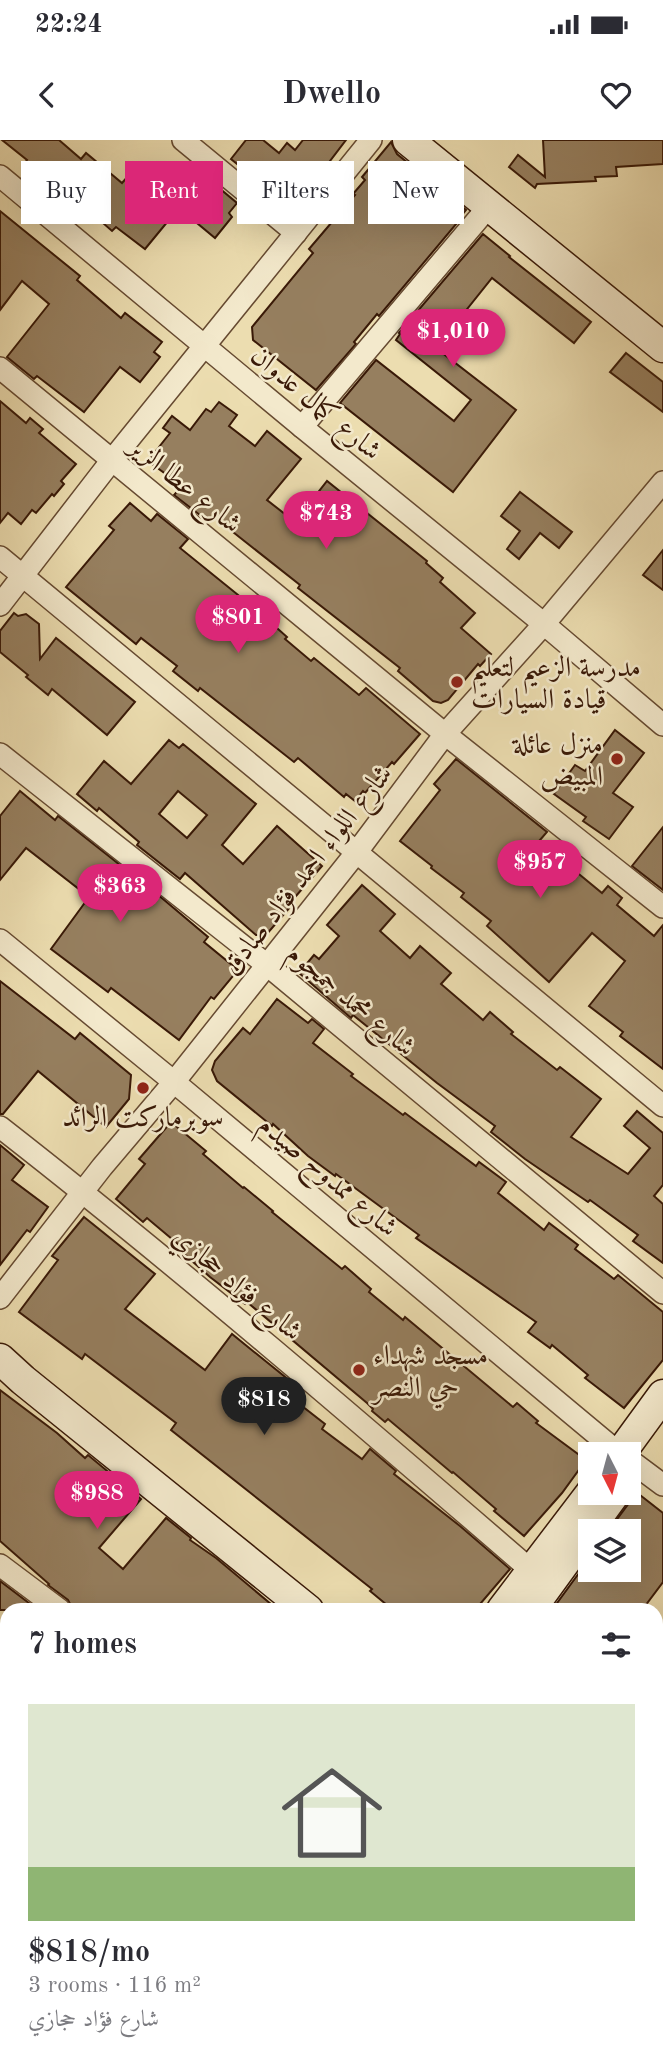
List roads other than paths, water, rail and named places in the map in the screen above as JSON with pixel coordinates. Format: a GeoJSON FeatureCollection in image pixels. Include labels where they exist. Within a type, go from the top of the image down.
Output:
{"type":"FeatureCollection","features":[{"type":"Feature","properties":{"kind":"main road"},"geometry":{"type":"LineString","coordinates":[[408,140],[663,347]]}},
{"type":"Feature","properties":{"kind":"main road"},"geometry":{"type":"LineString","coordinates":[[433,140],[663,324]]}},
{"type":"Feature","properties":{"kind":"main road"},"geometry":{"type":"LineString","coordinates":[[0,1359],[299,1603]]}},
{"type":"Feature","properties":{"kind":"main road"},"geometry":{"type":"LineString","coordinates":[[636,1442],[663,1395]]}},
{"type":"Feature","properties":{"kind":"main road"},"geometry":{"type":"LineString","coordinates":[[641,1445],[663,1424]]}},
{"type":"Feature","properties":{"kind":"main road"},"geometry":{"type":"LineString","coordinates":[[507,1603],[582,1505]]}},
{"type":"Feature","properties":{"kind":"main road"},"geometry":{"type":"LineString","coordinates":[[535,1603],[606,1505]]}},
{"type":"Feature","properties":{"kind":"street"},"geometry":{"type":"LineString","coordinates":[[183,140],[296,233]]}},
{"type":"Feature","properties":{"kind":"street"},"geometry":{"type":"LineString","coordinates":[[0,605],[112,460],[371,140]]}},
{"type":"Feature","properties":{"kind":"street","name":"شارع كمال عدوان"},"geometry":{"type":"LineString","coordinates":[[0,176],[663,725]]}},
{"type":"Feature","properties":{"kind":"street"},"geometry":{"type":"LineString","coordinates":[[302,427],[490,205]]}},
{"type":"Feature","properties":{"kind":"street","name":"شارع عطا الزير"},"geometry":{"type":"LineString","coordinates":[[0,368],[446,734],[663,907]]}},
{"type":"Feature","properties":{"kind":"street","name":"شارع اللواء احمد فؤاد صادق"},"geometry":{"type":"LineString","coordinates":[[0,1298],[356,853],[446,734],[544,624],[663,482]]}},
{"type":"Feature","properties":{"kind":"street"},"geometry":{"type":"LineString","coordinates":[[0,557],[663,1106]]}},
{"type":"Feature","properties":{"kind":"street","name":"شارع محمد جمجوم"},"geometry":{"type":"LineString","coordinates":[[0,754],[267,965],[663,1293]]}},
{"type":"Feature","properties":{"kind":"street","name":"شارع ممدوح صيدم"},"geometry":{"type":"LineString","coordinates":[[0,940],[604,1442]]}},
{"type":"Feature","properties":{"kind":"street","name":"شارع فؤاد حجازي"},"geometry":{"type":"LineString","coordinates":[[0,1126],[302,1372],[532,1571]]}},
{"type":"Feature","properties":{"kind":"street","name":"شارع ممدوح صيدم"},"geometry":{"type":"LineString","coordinates":[[641,1471],[663,1485]]}},
{"type":"Feature","properties":{"kind":"street"},"geometry":{"type":"LineString","coordinates":[[0,1565],[51,1603]]}},
{"type":"Feature","properties":{"kind":"place","name":"مدرسة الزعيم لتعليم قيادة السيارات"},"geometry":{"type":"Point","coordinates":[457,682]}},
{"type":"Feature","properties":{"kind":"place","name":"منزل عائلة المبيض"},"geometry":{"type":"Point","coordinates":[617,759]}},
{"type":"Feature","properties":{"kind":"place","name":"سوبرماركت الرائد"},"geometry":{"type":"Point","coordinates":[143,1088]}},
{"type":"Feature","properties":{"kind":"place","name":"مسجد شهداء حي النصر"},"geometry":{"type":"Point","coordinates":[359,1370]}}]}
